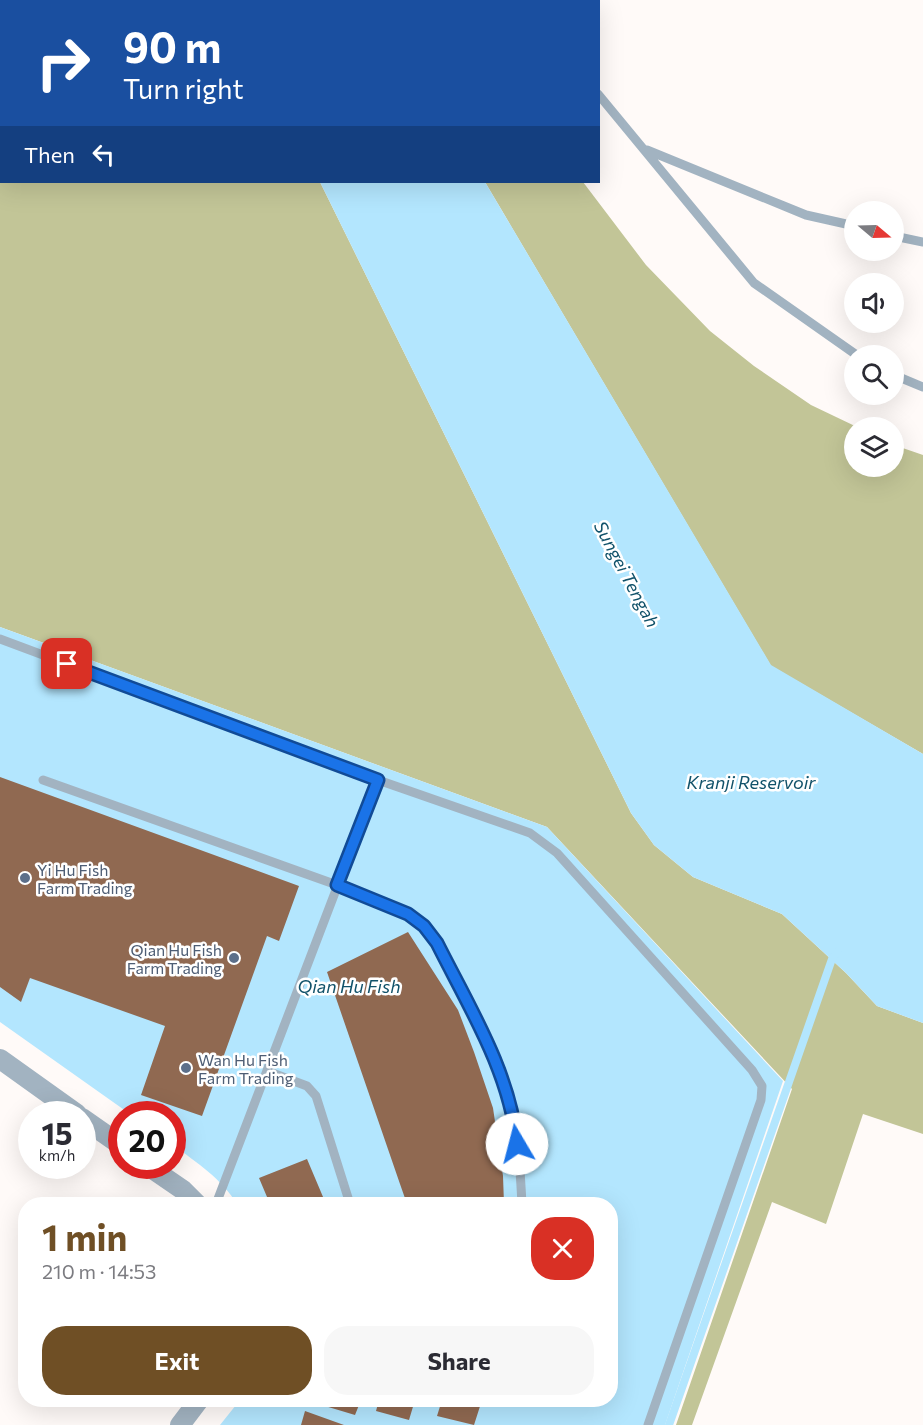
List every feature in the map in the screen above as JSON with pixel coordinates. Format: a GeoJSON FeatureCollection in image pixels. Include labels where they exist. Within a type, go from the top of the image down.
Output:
{"type":"FeatureCollection","features":[{"type":"Feature","properties":{"kind":"street"},"geometry":{"type":"LineString","coordinates":[[0,1059],[59,1101]]}},
{"type":"Feature","properties":{"kind":"street"},"geometry":{"type":"LineString","coordinates":[[167,1179],[190,1197]]}},
{"type":"Feature","properties":{"kind":"street"},"geometry":{"type":"LineString","coordinates":[[180,1425],[194,1407]]}},
{"type":"Feature","properties":{"kind":"lane"},"geometry":{"type":"LineString","coordinates":[[600,96],[754,283],[844,346]]}},
{"type":"Feature","properties":{"kind":"lane"},"geometry":{"type":"LineString","coordinates":[[644,150],[806,215],[844,224]]}},
{"type":"Feature","properties":{"kind":"lane"},"geometry":{"type":"LineString","coordinates":[[904,238],[923,242]]}},
{"type":"Feature","properties":{"kind":"lane"},"geometry":{"type":"LineString","coordinates":[[904,379],[923,387]]}},
{"type":"Feature","properties":{"kind":"lane"},"geometry":{"type":"LineString","coordinates":[[0,639],[378,780],[530,833],[557,853],[752,1070],[762,1086],[761,1100],[648,1425]]}},
{"type":"Feature","properties":{"kind":"lane"},"geometry":{"type":"LineString","coordinates":[[43,780],[337,885],[408,914],[424,926],[437,943],[497,1064],[514,1121],[521,1197]]}},
{"type":"Feature","properties":{"kind":"lane"},"geometry":{"type":"LineString","coordinates":[[219,1197],[378,780]]}},
{"type":"Feature","properties":{"kind":"lane"},"geometry":{"type":"LineString","coordinates":[[267,1071],[307,1086],[316,1096],[348,1197]]}},
{"type":"Feature","properties":{"kind":"green space"},"geometry":{"type":"Polygon","coordinates":[[[0,183],[320,183],[631,813],[654,845],[693,877],[782,914],[846,973],[877,1006],[923,1023],[923,1134],[863,1114],[826,1224],[772,1202],[692,1425],[676,1425],[792,1089],[547,827],[0,627],[0,183]]]}},
{"type":"Feature","properties":{"kind":"green space"},"geometry":{"type":"Polygon","coordinates":[[[486,183],[584,183],[646,265],[710,331],[754,366],[811,405],[844,421],[844,477],[904,477],[904,448],[923,455],[923,754],[771,666],[486,183]]]}},
{"type":"Feature","properties":{"kind":"water","name":"Kranji Reservoir"},"geometry":{"type":"Polygon","coordinates":[[[320,183],[486,183],[771,665],[923,754],[923,1023],[877,1006],[846,973],[782,914],[693,877],[654,845],[631,813],[320,183]]]}},
{"type":"Feature","properties":{"kind":"water","name":"Qian Hu Fish"},"geometry":{"type":"Polygon","coordinates":[[[0,627],[547,827],[783,1081],[665,1425],[220,1425],[234,1407],[618,1407],[618,1197],[232,1197],[216,1179],[186,1155],[186,1101],[112,1101],[0,1022],[0,627]]]}},
{"type":"Feature","properties":{"kind":"building"},"geometry":{"type":"Polygon","coordinates":[[[0,777],[299,886],[279,941],[267,936],[202,1116],[186,1110],[186,1101],[158,1101],[141,1095],[165,1026],[30,978],[21,1002],[0,987],[0,777]]]}},
{"type":"Feature","properties":{"kind":"building"},"geometry":{"type":"Polygon","coordinates":[[[408,932],[458,1010],[474,1052],[493,1108],[504,1197],[405,1197],[327,972],[408,932]]]}},
{"type":"Feature","properties":{"kind":"building"},"geometry":{"type":"Polygon","coordinates":[[[307,1159],[323,1197],[267,1197],[259,1178],[307,1159]]]}},
{"type":"Feature","properties":{"kind":"building"},"geometry":{"type":"Polygon","coordinates":[[[328,1407],[358,1407],[355,1415],[328,1407]]]}},
{"type":"Feature","properties":{"kind":"building"},"geometry":{"type":"Polygon","coordinates":[[[377,1407],[413,1407],[409,1420],[376,1411],[377,1407]]]}},
{"type":"Feature","properties":{"kind":"building"},"geometry":{"type":"Polygon","coordinates":[[[440,1407],[480,1407],[474,1425],[437,1416],[440,1407]]]}},
{"type":"Feature","properties":{"kind":"building"},"geometry":{"type":"Polygon","coordinates":[[[305,1411],[344,1425],[301,1425],[305,1411]]]}},
{"type":"Feature","properties":{"kind":"waterway"},"geometry":{"type":"LineString","coordinates":[[669,1425],[832,959],[837,952]]}},
{"type":"Feature","properties":{"kind":"place","name":"Yi Hu Fish Farm Trading"},"geometry":{"type":"Point","coordinates":[25,878]}},
{"type":"Feature","properties":{"kind":"place","name":"Qian Hu Fish Farm Trading"},"geometry":{"type":"Point","coordinates":[234,958]}},
{"type":"Feature","properties":{"kind":"place","name":"Wan Hu Fish Farm Trading"},"geometry":{"type":"Point","coordinates":[186,1068]}},
{"type":"Feature","properties":{"kind":"route"},"geometry":{"type":"LineString","coordinates":[[67,664],[378,780],[337,885],[408,914],[424,926],[437,943],[497,1064],[514,1121],[517,1144]]}},
{"type":"Feature","properties":{"kind":"water label","name":"Sungei Tengah"},"geometry":{"type":"Point","coordinates":[627,574]}}]}
